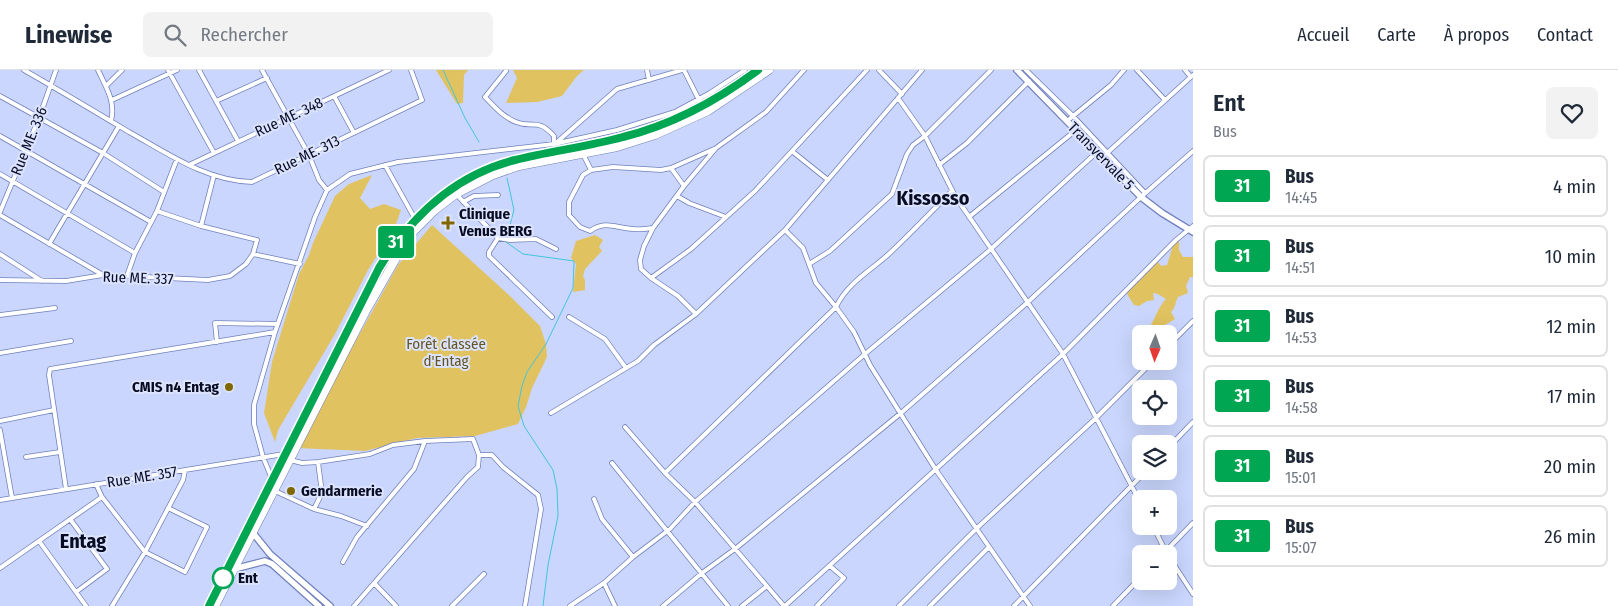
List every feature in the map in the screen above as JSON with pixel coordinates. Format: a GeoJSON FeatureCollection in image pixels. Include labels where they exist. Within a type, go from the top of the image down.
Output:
{"type":"FeatureCollection","features":[{"type":"Feature","properties":{"kind":"highway"},"geometry":{"type":"LineString","coordinates":[[209,606],[275,491],[287,457],[379,268],[394,243],[415,219],[434,201],[480,172],[555,148],[622,137],[648,130],[702,106],[758,70]]}},
{"type":"Feature","properties":{"kind":"highway"},"geometry":{"type":"LineString","coordinates":[[215,606],[234,568],[272,481],[287,457],[367,309],[397,256],[414,231],[435,210],[456,194],[493,175],[511,169],[635,142],[684,122],[728,99],[769,70]]}},
{"type":"Feature","properties":{"kind":"main road","name":"Transvervale 5"},"geometry":{"type":"LineString","coordinates":[[1017,70],[1100,155],[1143,195],[1191,230]]}},
{"type":"Feature","properties":{"kind":"main road"},"geometry":{"type":"LineString","coordinates":[[250,532],[270,554],[330,606]]}},
{"type":"Feature","properties":{"kind":"main road"},"geometry":{"type":"LineString","coordinates":[[234,568],[265,561],[272,564],[319,606]]}},
{"type":"Feature","properties":{"kind":"street","name":"Rue ME. 313"},"geometry":{"type":"LineString","coordinates":[[24,70],[177,160],[214,176],[240,182],[252,182],[422,100],[411,70]]}},
{"type":"Feature","properties":{"kind":"street","name":"Rue ME. 336"},"geometry":{"type":"LineString","coordinates":[[0,213],[39,118],[56,70]]}},
{"type":"Feature","properties":{"kind":"street"},"geometry":{"type":"LineString","coordinates":[[98,70],[112,100],[114,111],[112,121]]}},
{"type":"Feature","properties":{"kind":"street"},"geometry":{"type":"LineString","coordinates":[[106,86],[122,70]]}},
{"type":"Feature","properties":{"kind":"street"},"geometry":{"type":"LineString","coordinates":[[112,100],[169,72],[177,70]]}},
{"type":"Feature","properties":{"kind":"street"},"geometry":{"type":"LineString","coordinates":[[200,70],[238,142]]}},
{"type":"Feature","properties":{"kind":"street"},"geometry":{"type":"LineString","coordinates":[[262,70],[309,155],[319,180],[327,190]]}},
{"type":"Feature","properties":{"kind":"street","name":"Rue ME. 348"},"geometry":{"type":"LineString","coordinates":[[189,165],[389,70]]}},
{"type":"Feature","properties":{"kind":"street"},"geometry":{"type":"LineString","coordinates":[[647,70],[649,80]]}},
{"type":"Feature","properties":{"kind":"street"},"geometry":{"type":"LineString","coordinates":[[555,148],[618,89],[683,70],[698,100]]}},
{"type":"Feature","properties":{"kind":"street"},"geometry":{"type":"LineString","coordinates":[[272,481],[254,424],[254,405],[275,332],[327,190],[350,174],[398,162],[555,148],[675,112],[698,100],[745,70]]}},
{"type":"Feature","properties":{"kind":"street"},"geometry":{"type":"LineString","coordinates":[[653,228],[632,229],[598,225],[590,231],[580,227],[569,215],[569,202],[583,175],[591,170],[614,167],[661,170],[671,168],[716,148],[766,112],[804,70]]}},
{"type":"Feature","properties":{"kind":"street"},"geometry":{"type":"LineString","coordinates":[[651,278],[690,248],[755,191],[867,70]]}},
{"type":"Feature","properties":{"kind":"street"},"geometry":{"type":"LineString","coordinates":[[879,70],[902,94]]}},
{"type":"Feature","properties":{"kind":"street"},"geometry":{"type":"LineString","coordinates":[[551,414],[638,361],[654,345],[696,314],[785,230],[922,70]]}},
{"type":"Feature","properties":{"kind":"street"},"geometry":{"type":"LineString","coordinates":[[809,264],[830,251],[892,194],[907,154],[913,145],[992,70]]}},
{"type":"Feature","properties":{"kind":"street"},"geometry":{"type":"LineString","coordinates":[[1026,70],[1073,116],[1143,195]]}},
{"type":"Feature","properties":{"kind":"street"},"geometry":{"type":"LineString","coordinates":[[1067,121],[1111,85],[1124,70]]}},
{"type":"Feature","properties":{"kind":"street"},"geometry":{"type":"LineString","coordinates":[[1137,70],[1165,100]]}},
{"type":"Feature","properties":{"kind":"street"},"geometry":{"type":"LineString","coordinates":[[570,606],[604,583],[666,531],[695,502],[866,354],[1100,155],[1107,153],[1192,76],[1185,70]]}},
{"type":"Feature","properties":{"kind":"street"},"geometry":{"type":"LineString","coordinates":[[506,71],[485,97],[504,115],[517,123],[546,127],[554,136],[555,148]]}},
{"type":"Feature","properties":{"kind":"street"},"geometry":{"type":"LineString","coordinates":[[169,72],[214,153]]}},
{"type":"Feature","properties":{"kind":"street"},"geometry":{"type":"LineString","coordinates":[[216,101],[267,78]]}},
{"type":"Feature","properties":{"kind":"street"},"geometry":{"type":"LineString","coordinates":[[939,165],[967,143],[1029,82]]}},
{"type":"Feature","properties":{"kind":"street"},"geometry":{"type":"LineString","coordinates":[[0,96],[103,153],[164,192]]}},
{"type":"Feature","properties":{"kind":"street"},"geometry":{"type":"LineString","coordinates":[[334,96],[354,133]]}},
{"type":"Feature","properties":{"kind":"street"},"geometry":{"type":"LineString","coordinates":[[898,98],[924,136],[952,191],[969,218],[1063,354],[1134,490]]}},
{"type":"Feature","properties":{"kind":"street"},"geometry":{"type":"LineString","coordinates":[[49,244],[119,126]]}},
{"type":"Feature","properties":{"kind":"street"},"geometry":{"type":"LineString","coordinates":[[969,218],[1076,130]]}},
{"type":"Feature","properties":{"kind":"street"},"geometry":{"type":"LineString","coordinates":[[0,136],[151,222]]}},
{"type":"Feature","properties":{"kind":"street"},"geometry":{"type":"LineString","coordinates":[[696,314],[678,296],[641,269],[640,260],[653,228],[684,186],[716,148]]}},
{"type":"Feature","properties":{"kind":"street"},"geometry":{"type":"LineString","coordinates":[[663,606],[901,413],[1028,302],[1193,151]]}},
{"type":"Feature","properties":{"kind":"street"},"geometry":{"type":"LineString","coordinates":[[793,152],[828,180]]}},
{"type":"Feature","properties":{"kind":"street"},"geometry":{"type":"LineString","coordinates":[[583,154],[591,170]]}},
{"type":"Feature","properties":{"kind":"street"},"geometry":{"type":"LineString","coordinates":[[127,276],[135,253],[157,211],[177,160]]}},
{"type":"Feature","properties":{"kind":"street"},"geometry":{"type":"LineString","coordinates":[[385,165],[415,219]]}},
{"type":"Feature","properties":{"kind":"street"},"geometry":{"type":"LineString","coordinates":[[671,168],[684,186]]}},
{"type":"Feature","properties":{"kind":"street"},"geometry":{"type":"LineString","coordinates":[[0,174],[135,253]]}},
{"type":"Feature","properties":{"kind":"street"},"geometry":{"type":"LineString","coordinates":[[157,211],[201,226],[214,176]]}},
{"type":"Feature","properties":{"kind":"street"},"geometry":{"type":"LineString","coordinates":[[665,473],[836,307],[854,282],[889,253],[952,191]]}},
{"type":"Feature","properties":{"kind":"street"},"geometry":{"type":"LineString","coordinates":[[456,194],[498,238],[510,240],[536,239],[556,249]]}},
{"type":"Feature","properties":{"kind":"street"},"geometry":{"type":"LineString","coordinates":[[464,202],[474,196],[498,195]]}},
{"type":"Feature","properties":{"kind":"street"},"geometry":{"type":"LineString","coordinates":[[677,196],[689,204],[726,217]]}},
{"type":"Feature","properties":{"kind":"street"},"geometry":{"type":"LineString","coordinates":[[0,213],[103,275]]}},
{"type":"Feature","properties":{"kind":"street","name":"Rue ME. 337"},"geometry":{"type":"LineString","coordinates":[[0,280],[66,281],[103,275],[208,280],[230,276],[246,264],[258,240],[201,226]]}},
{"type":"Feature","properties":{"kind":"street"},"geometry":{"type":"LineString","coordinates":[[785,230],[803,248],[816,283],[854,332],[870,365],[936,470],[1030,606]]}},
{"type":"Feature","properties":{"kind":"street"},"geometry":{"type":"LineString","coordinates":[[625,428],[665,473],[695,502],[784,606],[1063,354],[1176,240],[1191,230]]}},
{"type":"Feature","properties":{"kind":"street"},"geometry":{"type":"LineString","coordinates":[[498,238],[489,252],[489,256],[552,317]]}},
{"type":"Feature","properties":{"kind":"street"},"geometry":{"type":"LineString","coordinates":[[0,254],[44,282]]}},
{"type":"Feature","properties":{"kind":"street"},"geometry":{"type":"LineString","coordinates":[[252,254],[300,264]]}},
{"type":"Feature","properties":{"kind":"street"},"geometry":{"type":"LineString","coordinates":[[0,315],[55,308]]}},
{"type":"Feature","properties":{"kind":"street"},"geometry":{"type":"LineString","coordinates":[[569,317],[605,339],[626,368]]}},
{"type":"Feature","properties":{"kind":"street"},"geometry":{"type":"LineString","coordinates":[[1178,336],[1193,321]]}},
{"type":"Feature","properties":{"kind":"street"},"geometry":{"type":"LineString","coordinates":[[217,342],[215,323],[278,324]]}},
{"type":"Feature","properties":{"kind":"street"},"geometry":{"type":"LineString","coordinates":[[66,489],[49,375],[50,369],[275,332]]}},
{"type":"Feature","properties":{"kind":"street"},"geometry":{"type":"LineString","coordinates":[[0,353],[71,341]]}},
{"type":"Feature","properties":{"kind":"street"},"geometry":{"type":"LineString","coordinates":[[900,606],[976,529],[1096,418],[1144,370]]}},
{"type":"Feature","properties":{"kind":"street"},"geometry":{"type":"LineString","coordinates":[[0,420],[54,410]]}},
{"type":"Feature","properties":{"kind":"street"},"geometry":{"type":"LineString","coordinates":[[1177,439],[1193,422]]}},
{"type":"Feature","properties":{"kind":"street"},"geometry":{"type":"LineString","coordinates":[[0,430],[12,498]]}},
{"type":"Feature","properties":{"kind":"street","name":"Rue ME. 357"},"geometry":{"type":"LineString","coordinates":[[0,500],[263,457],[287,457],[302,463],[318,462],[370,454],[393,445],[425,441],[473,439],[479,455]]}},
{"type":"Feature","properties":{"kind":"street"},"geometry":{"type":"LineString","coordinates":[[343,562],[357,537],[414,469],[425,441]]}},
{"type":"Feature","properties":{"kind":"street"},"geometry":{"type":"LineString","coordinates":[[26,456],[60,452]]}},
{"type":"Feature","properties":{"kind":"street"},"geometry":{"type":"LineString","coordinates":[[354,606],[478,467],[479,455],[492,454],[503,467],[538,495],[541,509],[525,606]]}},
{"type":"Feature","properties":{"kind":"street"},"geometry":{"type":"LineString","coordinates":[[314,509],[322,493],[318,462]]}},
{"type":"Feature","properties":{"kind":"street"},"geometry":{"type":"LineString","coordinates":[[612,463],[728,606]]}},
{"type":"Feature","properties":{"kind":"street"},"geometry":{"type":"LineString","coordinates":[[112,606],[145,552],[183,480],[186,470]]}},
{"type":"Feature","properties":{"kind":"street"},"geometry":{"type":"LineString","coordinates":[[1014,606],[1138,480]]}},
{"type":"Feature","properties":{"kind":"street"},"geometry":{"type":"LineString","coordinates":[[96,484],[102,497],[145,552],[185,572],[208,527],[168,508]]}},
{"type":"Feature","properties":{"kind":"street"},"geometry":{"type":"LineString","coordinates":[[275,491],[314,509],[341,516],[367,526]]}},
{"type":"Feature","properties":{"kind":"street"},"geometry":{"type":"LineString","coordinates":[[0,568],[102,497]]}},
{"type":"Feature","properties":{"kind":"street"},"geometry":{"type":"LineString","coordinates":[[594,499],[602,519],[633,557]]}},
{"type":"Feature","properties":{"kind":"street"},"geometry":{"type":"LineString","coordinates":[[70,519],[108,569],[76,592]]}},
{"type":"Feature","properties":{"kind":"street"},"geometry":{"type":"LineString","coordinates":[[1174,545],[1193,524]]}},
{"type":"Feature","properties":{"kind":"street"},"geometry":{"type":"LineString","coordinates":[[39,541],[86,606]]}},
{"type":"Feature","properties":{"kind":"street"},"geometry":{"type":"LineString","coordinates":[[930,606],[989,547]]}},
{"type":"Feature","properties":{"kind":"street"},"geometry":{"type":"LineString","coordinates":[[817,606],[844,578],[830,566]]}},
{"type":"Feature","properties":{"kind":"street"},"geometry":{"type":"LineString","coordinates":[[1177,570],[1193,594]]}},
{"type":"Feature","properties":{"kind":"street"},"geometry":{"type":"LineString","coordinates":[[452,606],[484,574]]}},
{"type":"Feature","properties":{"kind":"street"},"geometry":{"type":"LineString","coordinates":[[374,583],[396,606]]}},
{"type":"Feature","properties":{"kind":"street"},"geometry":{"type":"LineString","coordinates":[[604,583],[615,606]]}},
{"type":"Feature","properties":{"kind":"street"},"geometry":{"type":"LineString","coordinates":[[742,606],[766,586]]}},
{"type":"Feature","properties":{"kind":"street"},"geometry":{"type":"LineString","coordinates":[[1113,606],[1132,586]]}},
{"type":"Feature","properties":{"kind":"street"},"geometry":{"type":"LineString","coordinates":[[670,600],[675,606]]}},
{"type":"Feature","properties":{"kind":"green space"},"geometry":{"type":"Polygon","coordinates":[[[436,70],[468,70],[464,75],[463,103],[457,104],[436,70]]]}},
{"type":"Feature","properties":{"kind":"green space"},"geometry":{"type":"Polygon","coordinates":[[[513,70],[584,70],[562,96],[537,102],[506,103],[517,78],[513,70]]]}},
{"type":"Feature","properties":{"kind":"green space"},"geometry":{"type":"Polygon","coordinates":[[[372,175],[360,198],[370,209],[384,204],[401,210],[395,227],[368,270],[335,334],[278,430],[275,442],[264,413],[272,362],[299,274],[335,196],[349,184],[372,175]]]}},
{"type":"Feature","properties":{"kind":"green space","name":"Forêt classée d'Entag"},"geometry":{"type":"Polygon","coordinates":[[[432,225],[540,326],[546,344],[547,357],[518,424],[475,436],[417,438],[365,451],[296,448],[398,265],[432,225]]]}},
{"type":"Feature","properties":{"kind":"green space"},"geometry":{"type":"Polygon","coordinates":[[[595,235],[603,240],[599,247],[602,251],[585,269],[583,276],[585,290],[573,292],[576,264],[571,258],[576,241],[595,235]]]}},
{"type":"Feature","properties":{"kind":"green space"},"geometry":{"type":"Polygon","coordinates":[[[1171,241],[1179,241],[1179,250],[1183,257],[1193,257],[1193,277],[1190,277],[1186,286],[1188,293],[1178,297],[1171,312],[1175,319],[1165,325],[1151,325],[1159,308],[1166,299],[1153,293],[1154,300],[1147,301],[1139,306],[1134,305],[1127,294],[1133,281],[1141,279],[1149,265],[1158,262],[1161,266],[1167,265],[1172,249],[1171,241]]]}},
{"type":"Feature","properties":{"kind":"waterway"},"geometry":{"type":"LineString","coordinates":[[443,70],[465,118],[479,142]]}},
{"type":"Feature","properties":{"kind":"waterway"},"geometry":{"type":"LineString","coordinates":[[507,178],[514,210],[507,236]]}},
{"type":"Feature","properties":{"kind":"waterway"},"geometry":{"type":"LineString","coordinates":[[506,242],[523,254],[574,261],[573,288],[546,344],[527,372],[518,406],[524,426],[553,470],[557,489],[558,516],[548,565],[543,606]]}},
{"type":"Feature","properties":{"kind":"bus line","name":"31"},"geometry":{"type":"LineString","coordinates":[[209,606],[379,268],[394,243],[415,219],[434,201],[480,172],[514,160],[648,130],[702,106],[758,70]]}},
{"type":"Feature","properties":{"kind":"place","name":"Clinique Venus BERG"},"geometry":{"type":"Point","coordinates":[448,223]}},
{"type":"Feature","properties":{"kind":"place","name":"CMIS n4 Entag"},"geometry":{"type":"Point","coordinates":[229,387]}},
{"type":"Feature","properties":{"kind":"place","name":"Gendarmerie"},"geometry":{"type":"Point","coordinates":[291,491]}},
{"type":"Feature","properties":{"kind":"place","name":"Ent"},"geometry":{"type":"Point","coordinates":[223,578]}},
{"type":"Feature","properties":{"kind":"district","name":"Kissosso"},"geometry":{"type":"Point","coordinates":[933,198]}},
{"type":"Feature","properties":{"kind":"district","name":"Entag"},"geometry":{"type":"Point","coordinates":[83,541]}}]}
